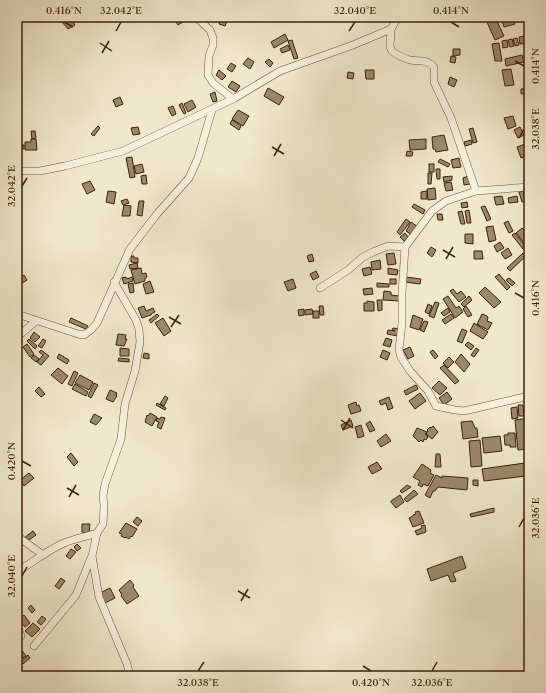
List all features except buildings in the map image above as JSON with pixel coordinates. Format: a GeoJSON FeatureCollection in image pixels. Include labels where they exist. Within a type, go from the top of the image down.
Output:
{"type":"FeatureCollection","features":[{"type":"Feature","properties":{"kind":"street"},"geometry":{"type":"LineString","coordinates":[[196,17],[210,30],[213,38],[209,56],[208,75],[213,83],[234,100]]}},
{"type":"Feature","properties":{"kind":"street"},"geometry":{"type":"LineString","coordinates":[[398,17],[391,29],[390,47],[392,51],[401,57],[409,60],[426,61],[434,67],[434,82],[451,118],[476,192]]}},
{"type":"Feature","properties":{"kind":"street"},"geometry":{"type":"LineString","coordinates":[[17,171],[40,171],[123,151],[234,100],[280,71],[353,45],[391,29]]}},
{"type":"Feature","properties":{"kind":"street"},"geometry":{"type":"LineString","coordinates":[[17,314],[84,335],[91,330],[97,323],[114,282],[130,250],[157,214],[189,178],[198,158],[212,110]]}},
{"type":"Feature","properties":{"kind":"street"},"geometry":{"type":"LineString","coordinates":[[529,187],[476,192],[446,201],[432,212],[405,247],[402,323],[399,350],[401,357],[410,371],[428,391],[436,406],[464,411],[529,396]]}},
{"type":"Feature","properties":{"kind":"street"},"geometry":{"type":"LineString","coordinates":[[320,288],[348,270],[362,257],[388,246],[405,247]]}},
{"type":"Feature","properties":{"kind":"street"},"geometry":{"type":"LineString","coordinates":[[34,646],[76,595],[92,556],[97,533],[102,524],[105,484],[121,439],[125,404],[135,371],[140,342],[139,329],[136,320],[114,282]]}},
{"type":"Feature","properties":{"kind":"street"},"geometry":{"type":"LineString","coordinates":[[17,337],[36,321]]}},
{"type":"Feature","properties":{"kind":"street"},"geometry":{"type":"LineString","coordinates":[[17,532],[22,539],[43,555]]}},
{"type":"Feature","properties":{"kind":"street"},"geometry":{"type":"LineString","coordinates":[[17,572],[64,543],[97,533]]}},
{"type":"Feature","properties":{"kind":"street"},"geometry":{"type":"LineString","coordinates":[[92,556],[99,598],[127,664],[130,676]]}},
{"type":"Feature","properties":{"kind":"street"},"geometry":{"type":"LineString","coordinates":[[17,626],[21,636]]}}]}
